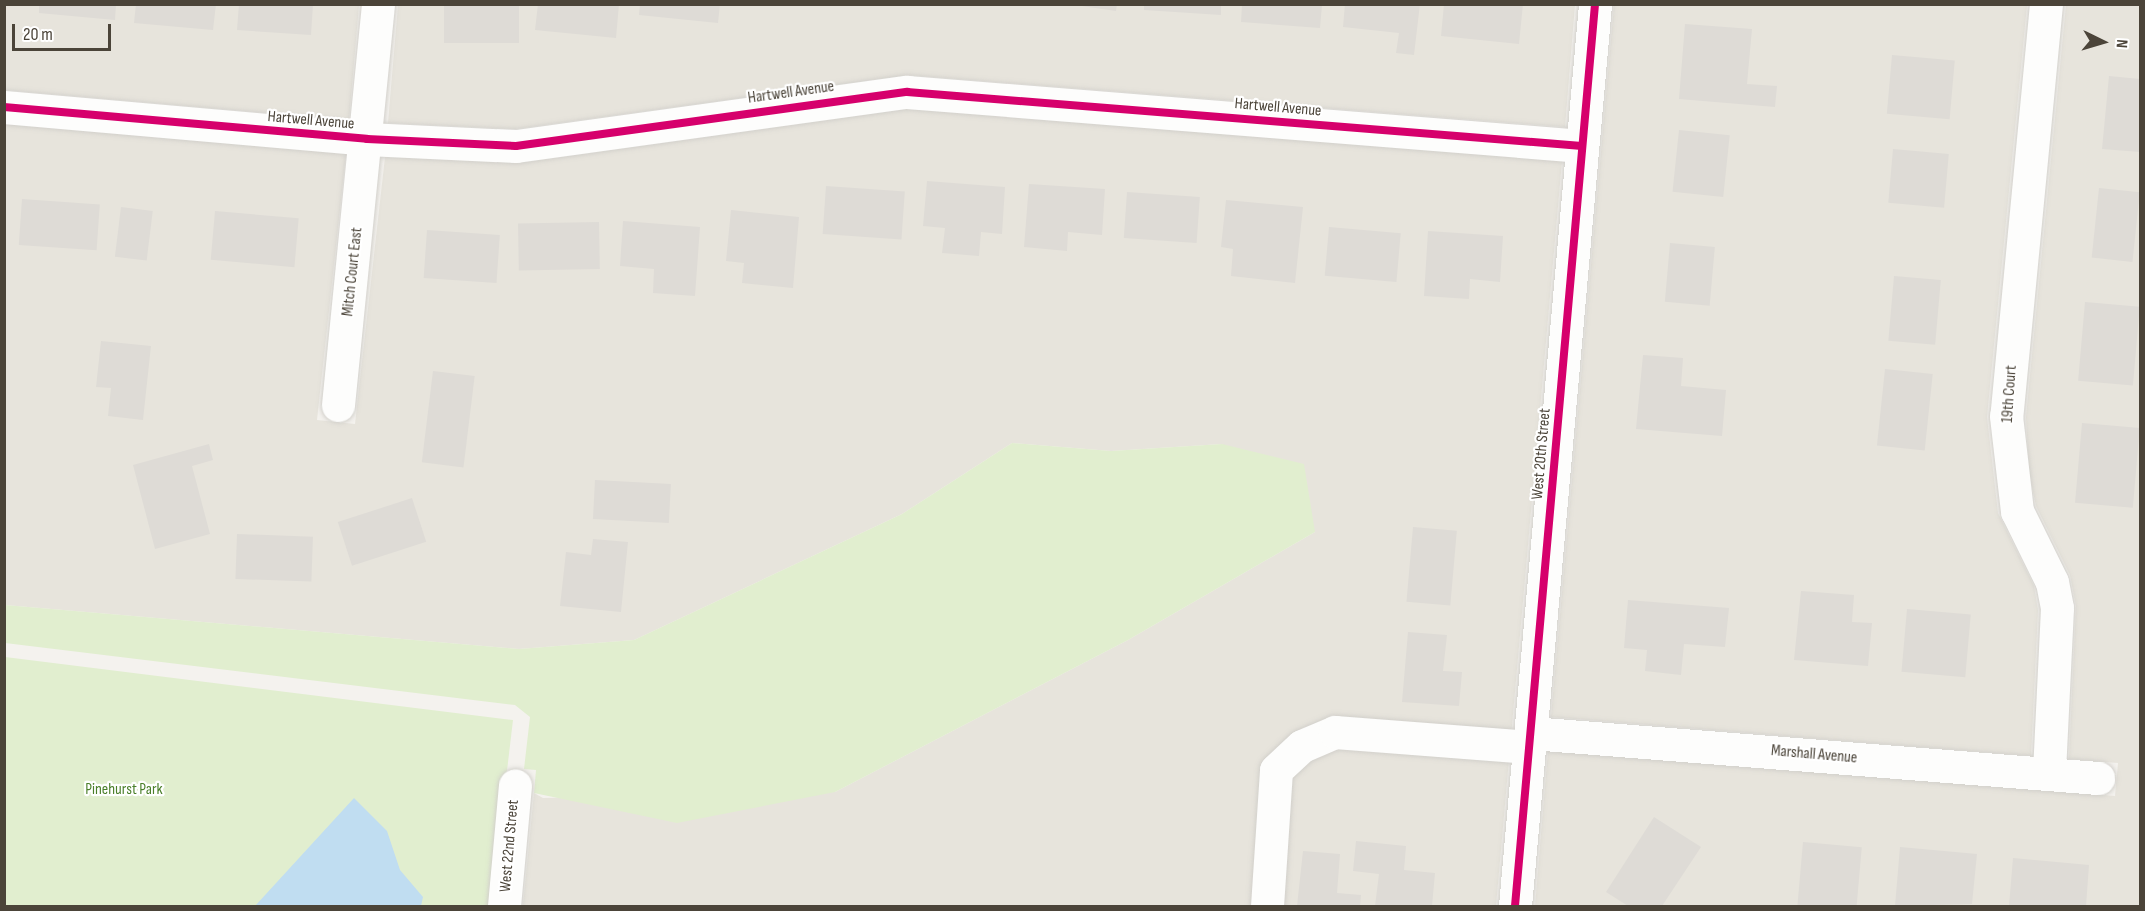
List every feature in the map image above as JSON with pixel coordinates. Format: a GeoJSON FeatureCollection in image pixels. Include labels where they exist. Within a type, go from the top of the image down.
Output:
{"type":"FeatureCollection","features":[{"type":"Feature","properties":{"kind":"street","name":"Mitch Court East"},"geometry":{"type":"LineString","coordinates":[[338,405],[367,139],[378,4]]}},
{"type":"Feature","properties":{"kind":"street","name":"West 20th Street"},"geometry":{"type":"LineString","coordinates":[[1515,906],[1595,4]]}},
{"type":"Feature","properties":{"kind":"street","name":"19th Court"},"geometry":{"type":"LineString","coordinates":[[2046,4],[2006,416],[2017,511],[2052,582],[2057,608],[2049,774]]}},
{"type":"Feature","properties":{"kind":"street","name":"Hartwell Avenue"},"geometry":{"type":"LineString","coordinates":[[4,107],[367,139],[516,146],[907,92],[1582,146]]}},
{"type":"Feature","properties":{"kind":"street","name":"Marshall Avenue"},"geometry":{"type":"LineString","coordinates":[[1267,906],[1276,770],[1302,746],[1335,732],[1530,740],[2098,778]]}},
{"type":"Feature","properties":{"kind":"street","name":"West 22nd Street"},"geometry":{"type":"LineString","coordinates":[[504,906],[515,785]]}},
{"type":"Feature","properties":{"kind":"shaded area"},"geometry":{"type":"Polygon","coordinates":[[[4,5],[359,5],[349,120],[5,90],[4,5]]]}},
{"type":"Feature","properties":{"kind":"shaded area"},"geometry":{"type":"Polygon","coordinates":[[[398,5],[1575,5],[1565,127],[908,75],[515,129],[388,123],[398,5]]]}},
{"type":"Feature","properties":{"kind":"shaded area"},"geometry":{"type":"Polygon","coordinates":[[[1614,5],[2027,5],[1987,417],[1998,513],[2034,586],[2038,610],[2031,756],[1551,717],[1614,5]]]}},
{"type":"Feature","properties":{"kind":"shaded area"},"geometry":{"type":"Polygon","coordinates":[[[2066,5],[2140,5],[2140,906],[1535,906],[1548,751],[2115,796],[2118,763],[2069,759],[2076,606],[2070,575],[2036,506],[2029,472],[2026,417],[2066,5]]]}},
{"type":"Feature","properties":{"kind":"shaded area"},"geometry":{"type":"Polygon","coordinates":[[[907,109],[1562,161],[1496,906],[523,906],[534,793],[543,798],[835,792],[1128,640],[1315,532],[1222,444],[1111,451],[1012,443],[902,514],[634,640],[519,649],[5,605],[4,124],[346,154],[317,420],[355,424],[385,157],[519,163],[907,109]]]}},
{"type":"Feature","properties":{"kind":"green space"},"geometry":{"type":"Polygon","coordinates":[[[1012,443],[1111,451],[1222,444],[1304,464],[1315,532],[1128,640],[835,792],[677,823],[534,793],[536,770],[524,769],[530,717],[515,705],[5,643],[5,605],[519,649],[634,640],[902,514],[1012,443]]]}},
{"type":"Feature","properties":{"kind":"green space","name":"Pinehurst Park"},"geometry":{"type":"Polygon","coordinates":[[[5,657],[513,720],[491,906],[5,906],[5,657]]]}},
{"type":"Feature","properties":{"kind":"water"},"geometry":{"type":"Polygon","coordinates":[[[354,798],[387,831],[400,870],[423,897],[421,906],[255,906],[354,798]]]}},
{"type":"Feature","properties":{"kind":"building"},"geometry":{"type":"Polygon","coordinates":[[[39,4],[116,4],[115,20],[39,13],[39,4]]]}},
{"type":"Feature","properties":{"kind":"building"},"geometry":{"type":"Polygon","coordinates":[[[136,4],[216,4],[213,30],[134,23],[136,4]]]}},
{"type":"Feature","properties":{"kind":"building"},"geometry":{"type":"Polygon","coordinates":[[[239,4],[313,4],[311,35],[237,30],[239,4]]]}},
{"type":"Feature","properties":{"kind":"building"},"geometry":{"type":"Polygon","coordinates":[[[444,4],[519,4],[519,43],[444,43],[444,4]]]}},
{"type":"Feature","properties":{"kind":"building"},"geometry":{"type":"Polygon","coordinates":[[[538,4],[619,4],[616,38],[535,30],[538,4]]]}},
{"type":"Feature","properties":{"kind":"building"},"geometry":{"type":"Polygon","coordinates":[[[640,4],[720,4],[718,23],[639,15],[640,4]]]}},
{"type":"Feature","properties":{"kind":"building"},"geometry":{"type":"Polygon","coordinates":[[[1068,4],[1117,4],[1116,11],[1068,4]]]}},
{"type":"Feature","properties":{"kind":"building"},"geometry":{"type":"Polygon","coordinates":[[[1144,4],[1221,4],[1221,15],[1144,10],[1144,4]]]}},
{"type":"Feature","properties":{"kind":"building"},"geometry":{"type":"Polygon","coordinates":[[[1345,4],[1420,4],[1414,55],[1396,53],[1399,33],[1343,27],[1345,4]]]}},
{"type":"Feature","properties":{"kind":"building"},"geometry":{"type":"Polygon","coordinates":[[[1444,4],[1523,4],[1519,44],[1441,36],[1444,4]]]}},
{"type":"Feature","properties":{"kind":"building"},"geometry":{"type":"Polygon","coordinates":[[[1242,5],[1322,5],[1320,28],[1241,22],[1242,5]]]}},
{"type":"Feature","properties":{"kind":"building"},"geometry":{"type":"Polygon","coordinates":[[[1685,24],[1752,29],[1747,84],[1777,86],[1775,107],[1679,99],[1685,24]]]}},
{"type":"Feature","properties":{"kind":"building"},"geometry":{"type":"Polygon","coordinates":[[[1892,55],[1955,60],[1950,119],[1887,114],[1892,55]]]}},
{"type":"Feature","properties":{"kind":"building"},"geometry":{"type":"Polygon","coordinates":[[[2109,76],[2140,79],[2140,152],[2102,149],[2109,76]]]}},
{"type":"Feature","properties":{"kind":"building"},"geometry":{"type":"Polygon","coordinates":[[[1679,130],[1730,135],[1723,197],[1673,192],[1679,130]]]}},
{"type":"Feature","properties":{"kind":"building"},"geometry":{"type":"Polygon","coordinates":[[[1893,149],[1949,154],[1944,208],[1888,203],[1893,149]]]}},
{"type":"Feature","properties":{"kind":"building"},"geometry":{"type":"Polygon","coordinates":[[[927,181],[1005,187],[1002,234],[981,232],[979,256],[942,253],[945,228],[923,226],[927,181]]]}},
{"type":"Feature","properties":{"kind":"building"},"geometry":{"type":"Polygon","coordinates":[[[1029,184],[1105,189],[1102,235],[1068,232],[1067,251],[1024,247],[1029,184]]]}},
{"type":"Feature","properties":{"kind":"building"},"geometry":{"type":"Polygon","coordinates":[[[826,186],[905,192],[901,239],[823,234],[826,186]]]}},
{"type":"Feature","properties":{"kind":"building"},"geometry":{"type":"Polygon","coordinates":[[[2099,188],[2140,192],[2132,262],[2092,258],[2099,188]]]}},
{"type":"Feature","properties":{"kind":"building"},"geometry":{"type":"Polygon","coordinates":[[[1127,192],[1200,197],[1197,243],[1124,238],[1127,192]]]}},
{"type":"Feature","properties":{"kind":"building"},"geometry":{"type":"Polygon","coordinates":[[[22,199],[100,204],[97,250],[19,245],[22,199]]]}},
{"type":"Feature","properties":{"kind":"building"},"geometry":{"type":"Polygon","coordinates":[[[1226,200],[1303,207],[1295,283],[1231,276],[1233,249],[1221,247],[1226,200]]]}},
{"type":"Feature","properties":{"kind":"building"},"geometry":{"type":"Polygon","coordinates":[[[121,207],[153,211],[147,261],[115,257],[121,207]]]}},
{"type":"Feature","properties":{"kind":"building"},"geometry":{"type":"Polygon","coordinates":[[[731,210],[799,217],[793,288],[742,283],[744,263],[726,261],[731,210]]]}},
{"type":"Feature","properties":{"kind":"building"},"geometry":{"type":"Polygon","coordinates":[[[215,211],[299,218],[294,267],[211,260],[215,211]]]}},
{"type":"Feature","properties":{"kind":"building"},"geometry":{"type":"Polygon","coordinates":[[[623,221],[700,227],[695,296],[653,293],[654,269],[620,266],[623,221]]]}},
{"type":"Feature","properties":{"kind":"building"},"geometry":{"type":"Polygon","coordinates":[[[599,222],[600,269],[519,270],[518,223],[599,222]]]}},
{"type":"Feature","properties":{"kind":"building"},"geometry":{"type":"Polygon","coordinates":[[[1329,227],[1401,233],[1396,282],[1325,276],[1329,227]]]}},
{"type":"Feature","properties":{"kind":"building"},"geometry":{"type":"Polygon","coordinates":[[[427,230],[500,235],[496,283],[424,278],[427,230]]]}},
{"type":"Feature","properties":{"kind":"building"},"geometry":{"type":"Polygon","coordinates":[[[1428,231],[1503,236],[1500,282],[1470,279],[1469,299],[1424,296],[1428,231]]]}},
{"type":"Feature","properties":{"kind":"building"},"geometry":{"type":"Polygon","coordinates":[[[1670,243],[1715,247],[1710,306],[1665,302],[1670,243]]]}},
{"type":"Feature","properties":{"kind":"building"},"geometry":{"type":"Polygon","coordinates":[[[1894,276],[1941,280],[1935,345],[1888,341],[1894,276]]]}},
{"type":"Feature","properties":{"kind":"building"},"geometry":{"type":"Polygon","coordinates":[[[2085,302],[2140,307],[2133,385],[2078,381],[2085,302]]]}},
{"type":"Feature","properties":{"kind":"building"},"geometry":{"type":"Polygon","coordinates":[[[101,341],[151,346],[143,420],[108,416],[111,388],[96,387],[101,341]]]}},
{"type":"Feature","properties":{"kind":"building"},"geometry":{"type":"Polygon","coordinates":[[[1643,355],[1683,358],[1681,386],[1726,390],[1722,436],[1636,429],[1643,355]]]}},
{"type":"Feature","properties":{"kind":"building"},"geometry":{"type":"Polygon","coordinates":[[[1885,369],[1933,374],[1925,451],[1877,446],[1885,369]]]}},
{"type":"Feature","properties":{"kind":"building"},"geometry":{"type":"Polygon","coordinates":[[[433,371],[475,376],[463,467],[422,462],[433,371]]]}},
{"type":"Feature","properties":{"kind":"building"},"geometry":{"type":"Polygon","coordinates":[[[2082,423],[2140,428],[2133,508],[2075,503],[2082,423]]]}},
{"type":"Feature","properties":{"kind":"building"},"geometry":{"type":"Polygon","coordinates":[[[209,444],[213,460],[192,466],[210,534],[155,549],[133,465],[209,444]]]}},
{"type":"Feature","properties":{"kind":"building"},"geometry":{"type":"Polygon","coordinates":[[[595,480],[671,484],[669,523],[593,519],[595,480]]]}},
{"type":"Feature","properties":{"kind":"building"},"geometry":{"type":"Polygon","coordinates":[[[412,498],[426,542],[352,566],[338,522],[412,498]]]}},
{"type":"Feature","properties":{"kind":"building"},"geometry":{"type":"Polygon","coordinates":[[[1413,527],[1457,531],[1450,606],[1406,602],[1413,527]]]}},
{"type":"Feature","properties":{"kind":"building"},"geometry":{"type":"Polygon","coordinates":[[[237,534],[313,537],[311,582],[235,579],[237,534]]]}},
{"type":"Feature","properties":{"kind":"building"},"geometry":{"type":"Polygon","coordinates":[[[593,539],[628,542],[621,612],[560,606],[566,552],[591,555],[593,539]]]}},
{"type":"Feature","properties":{"kind":"building"},"geometry":{"type":"Polygon","coordinates":[[[1801,591],[1854,595],[1852,622],[1872,623],[1868,666],[1794,660],[1801,591]]]}},
{"type":"Feature","properties":{"kind":"building"},"geometry":{"type":"Polygon","coordinates":[[[1628,600],[1729,608],[1725,647],[1684,644],[1681,675],[1645,671],[1647,650],[1624,648],[1628,600]]]}},
{"type":"Feature","properties":{"kind":"building"},"geometry":{"type":"Polygon","coordinates":[[[1907,609],[1971,615],[1965,677],[1902,672],[1907,609]]]}},
{"type":"Feature","properties":{"kind":"building"},"geometry":{"type":"Polygon","coordinates":[[[1408,632],[1447,635],[1443,671],[1462,672],[1459,706],[1402,702],[1408,632]]]}},
{"type":"Feature","properties":{"kind":"building"},"geometry":{"type":"Polygon","coordinates":[[[1654,817],[1701,847],[1662,906],[1628,906],[1606,892],[1654,817]]]}},
{"type":"Feature","properties":{"kind":"building"},"geometry":{"type":"Polygon","coordinates":[[[1356,841],[1406,846],[1404,870],[1435,873],[1432,906],[1375,906],[1379,874],[1353,871],[1356,841]]]}},
{"type":"Feature","properties":{"kind":"building"},"geometry":{"type":"Polygon","coordinates":[[[1803,842],[1862,847],[1857,906],[1798,905],[1803,842]]]}},
{"type":"Feature","properties":{"kind":"building"},"geometry":{"type":"Polygon","coordinates":[[[1900,847],[1977,854],[1972,904],[1895,906],[1900,847]]]}},
{"type":"Feature","properties":{"kind":"building"},"geometry":{"type":"Polygon","coordinates":[[[1303,851],[1340,854],[1337,893],[1361,895],[1360,906],[1297,906],[1303,851]]]}},
{"type":"Feature","properties":{"kind":"building"},"geometry":{"type":"Polygon","coordinates":[[[2013,858],[2089,865],[2086,906],[2009,906],[2013,858]]]}},
{"type":"Feature","properties":{"kind":"cycle path"},"geometry":{"type":"LineString","coordinates":[[1515,906],[1595,4]]}},
{"type":"Feature","properties":{"kind":"cycle path"},"geometry":{"type":"LineString","coordinates":[[4,107],[367,139],[516,146],[907,92],[1582,146]]}}]}
